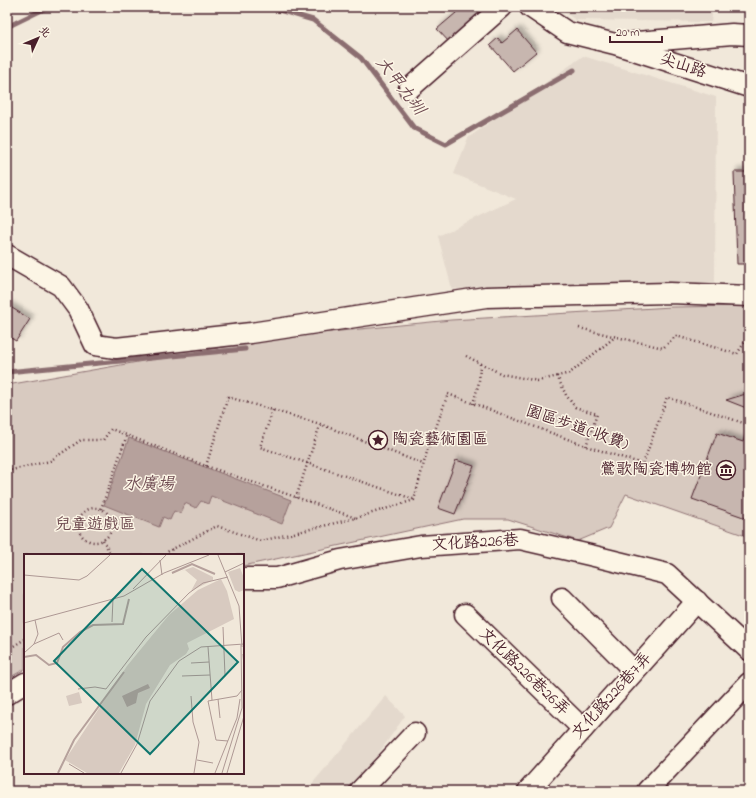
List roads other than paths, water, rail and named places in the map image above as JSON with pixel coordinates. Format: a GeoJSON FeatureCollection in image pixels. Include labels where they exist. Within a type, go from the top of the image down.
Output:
{"type":"FeatureCollection","features":[{"type":"Feature","properties":{"kind":"street"},"geometry":{"type":"LineString","coordinates":[[408,89],[502,7]]}},
{"type":"Feature","properties":{"kind":"street","name":"尖山路"},"geometry":{"type":"LineString","coordinates":[[530,7],[567,32],[614,44],[749,86]]}},
{"type":"Feature","properties":{"kind":"street"},"geometry":{"type":"LineString","coordinates":[[614,44],[732,34],[749,35]]}},
{"type":"Feature","properties":{"kind":"street"},"geometry":{"type":"LineString","coordinates":[[7,255],[61,286],[78,309],[95,345],[116,348],[251,333],[486,297],[670,293],[749,296]]}},
{"type":"Feature","properties":{"kind":"street","name":"文化路226巷"},"geometry":{"type":"LineString","coordinates":[[244,578],[277,578],[340,560],[420,546],[520,539],[667,574],[749,650]]}},
{"type":"Feature","properties":{"kind":"street"},"geometry":{"type":"LineString","coordinates":[[562,598],[634,671]]}},
{"type":"Feature","properties":{"kind":"street","name":"文化路226巷7弄"},"geometry":{"type":"LineString","coordinates":[[528,791],[697,601]]}},
{"type":"Feature","properties":{"kind":"street","name":"文化路226巷26弄"},"geometry":{"type":"LineString","coordinates":[[466,614],[583,729]]}},
{"type":"Feature","properties":{"kind":"street"},"geometry":{"type":"LineString","coordinates":[[647,791],[749,683]]}},
{"type":"Feature","properties":{"kind":"street"},"geometry":{"type":"LineString","coordinates":[[7,694],[24,685]]}},
{"type":"Feature","properties":{"kind":"street"},"geometry":{"type":"LineString","coordinates":[[360,791],[416,733]]}},
{"type":"Feature","properties":{"kind":"water","name":"水廣場"},"geometry":{"type":"Polygon","coordinates":[[[129,438],[291,500],[282,524],[211,496],[208,504],[201,501],[196,508],[185,503],[181,514],[174,511],[170,520],[163,517],[159,527],[104,505],[129,438]]]}},
{"type":"Feature","properties":{"kind":"waterway","name":"大甲九圳"},"geometry":{"type":"LineString","coordinates":[[7,27],[48,7]]}},
{"type":"Feature","properties":{"kind":"waterway","name":"大甲九圳"},"geometry":{"type":"LineString","coordinates":[[269,7],[313,20],[361,58],[414,128],[446,144],[574,70]]}},
{"type":"Feature","properties":{"kind":"waterway"},"geometry":{"type":"LineString","coordinates":[[7,372],[245,349]]}},
{"type":"Feature","properties":{"kind":"place","name":"陶瓷藝術園區"},"geometry":{"type":"Point","coordinates":[378,440]}},
{"type":"Feature","properties":{"kind":"place","name":"鶯歌陶瓷博物館"},"geometry":{"type":"Point","coordinates":[726,470]}},
{"type":"Feature","properties":{"kind":"park label","name":"兒童遊戲區"},"geometry":{"type":"Point","coordinates":[95,525]}}]}
